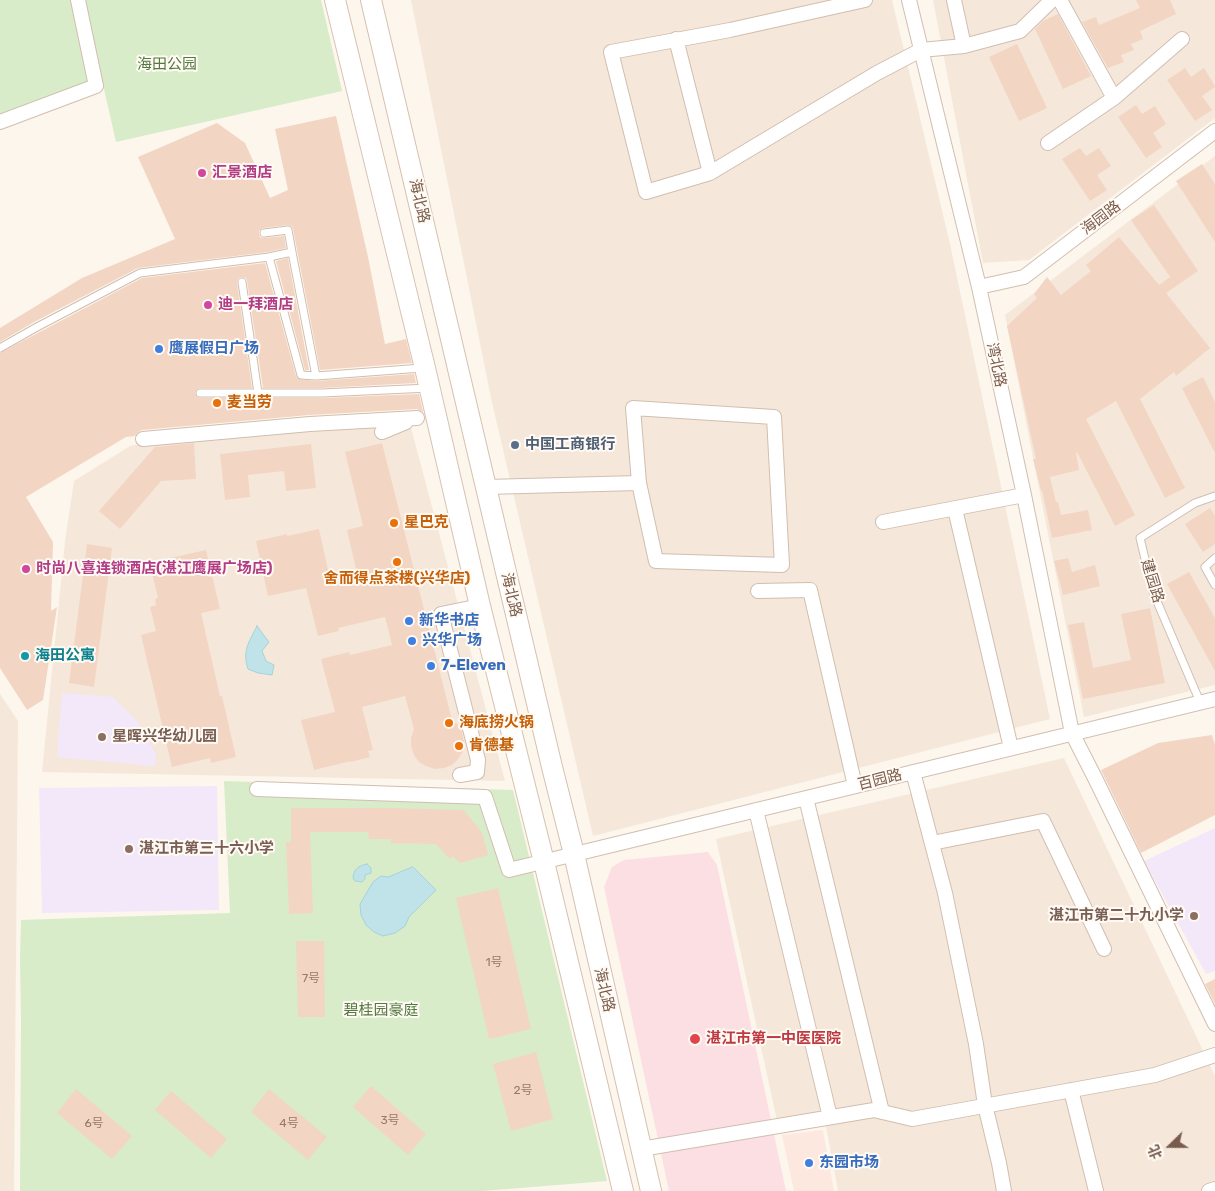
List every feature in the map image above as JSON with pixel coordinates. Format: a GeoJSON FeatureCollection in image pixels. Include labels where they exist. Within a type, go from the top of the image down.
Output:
{"type":"FeatureCollection","features":[{"type":"Feature","properties":{"kind":"street"},"geometry":{"type":"LineString","coordinates":[[0,122],[96,86],[78,0]]}},
{"type":"Feature","properties":{"kind":"street"},"geometry":{"type":"LineString","coordinates":[[335,0],[425,368],[429,388],[426,417],[480,606],[623,1191]]}},
{"type":"Feature","properties":{"kind":"street","name":"海北路"},"geometry":{"type":"LineString","coordinates":[[371,0],[574,854],[651,1191]]}},
{"type":"Feature","properties":{"kind":"street"},"geometry":{"type":"LineString","coordinates":[[865,0],[730,30],[611,52],[646,192],[710,173],[877,73],[920,50],[964,46],[1020,31],[1052,0]]}},
{"type":"Feature","properties":{"kind":"street","name":"湾北路"},"geometry":{"type":"LineString","coordinates":[[909,0],[979,287],[1024,495],[1072,733],[1215,1024]]}},
{"type":"Feature","properties":{"kind":"street"},"geometry":{"type":"LineString","coordinates":[[954,0],[964,46]]}},
{"type":"Feature","properties":{"kind":"street"},"geometry":{"type":"LineString","coordinates":[[1060,0],[1114,98]]}},
{"type":"Feature","properties":{"kind":"street"},"geometry":{"type":"LineString","coordinates":[[1048,143],[1114,98],[1182,39]]}},
{"type":"Feature","properties":{"kind":"street"},"geometry":{"type":"LineString","coordinates":[[676,40],[710,173]]}},
{"type":"Feature","properties":{"kind":"street","name":"海园路"},"geometry":{"type":"LineString","coordinates":[[979,287],[1024,277],[1215,131]]}},
{"type":"Feature","properties":{"kind":"street"},"geometry":{"type":"LineString","coordinates":[[633,408],[774,417],[782,565],[656,561],[639,483],[633,408]]}},
{"type":"Feature","properties":{"kind":"street"},"geometry":{"type":"LineString","coordinates":[[382,432],[426,417]]}},
{"type":"Feature","properties":{"kind":"street"},"geometry":{"type":"LineString","coordinates":[[143,439],[310,424],[426,417]]}},
{"type":"Feature","properties":{"kind":"street"},"geometry":{"type":"LineString","coordinates":[[486,487],[639,483]]}},
{"type":"Feature","properties":{"kind":"street"},"geometry":{"type":"LineString","coordinates":[[883,522],[1024,495]]}},
{"type":"Feature","properties":{"kind":"street"},"geometry":{"type":"LineString","coordinates":[[955,508],[1011,748]]}},
{"type":"Feature","properties":{"kind":"street"},"geometry":{"type":"LineString","coordinates":[[758,591],[810,590],[855,786]]}},
{"type":"Feature","properties":{"kind":"street"},"geometry":{"type":"LineString","coordinates":[[460,775],[477,772],[478,760],[441,614],[480,606]]}},
{"type":"Feature","properties":{"kind":"street","name":"百园路"},"geometry":{"type":"LineString","coordinates":[[257,789],[485,797],[509,870],[1215,699]]}},
{"type":"Feature","properties":{"kind":"street"},"geometry":{"type":"LineString","coordinates":[[913,772],[945,893],[974,1035],[985,1105],[1004,1191]]}},
{"type":"Feature","properties":{"kind":"street"},"geometry":{"type":"LineString","coordinates":[[806,798],[882,1112]]}},
{"type":"Feature","properties":{"kind":"street"},"geometry":{"type":"LineString","coordinates":[[756,810],[830,1117]]}},
{"type":"Feature","properties":{"kind":"street"},"geometry":{"type":"LineString","coordinates":[[932,843],[1043,821],[1104,949]]}},
{"type":"Feature","properties":{"kind":"street"},"geometry":{"type":"LineString","coordinates":[[641,1149],[874,1110],[912,1119],[1155,1074],[1215,1055]]}},
{"type":"Feature","properties":{"kind":"street"},"geometry":{"type":"LineString","coordinates":[[1071,1090],[1096,1191]]}},
{"type":"Feature","properties":{"kind":"street"},"geometry":{"type":"LineString","coordinates":[[1209,1191],[1215,1189]]}},
{"type":"Feature","properties":{"kind":"lane"},"geometry":{"type":"LineString","coordinates":[[264,233],[288,230],[316,376]]}},
{"type":"Feature","properties":{"kind":"lane"},"geometry":{"type":"LineString","coordinates":[[0,348],[140,273],[269,257],[292,252]]}},
{"type":"Feature","properties":{"kind":"lane"},"geometry":{"type":"LineString","coordinates":[[269,257],[301,375],[316,376],[425,368]]}},
{"type":"Feature","properties":{"kind":"lane"},"geometry":{"type":"LineString","coordinates":[[242,282],[258,393]]}},
{"type":"Feature","properties":{"kind":"lane"},"geometry":{"type":"LineString","coordinates":[[200,394],[322,393],[429,388]]}},
{"type":"Feature","properties":{"kind":"lane","name":"建园路"},"geometry":{"type":"LineString","coordinates":[[1200,702],[1153,592],[1140,538],[1195,503],[1215,496]]}},
{"type":"Feature","properties":{"kind":"lane"},"geometry":{"type":"LineString","coordinates":[[1215,558],[1205,567],[1215,585]]}},
{"type":"Feature","properties":{"kind":"shaded area"},"geometry":{"type":"Polygon","coordinates":[[[411,0],[892,0],[950,244],[1050,719],[593,836],[491,398],[411,0]]]}},
{"type":"Feature","properties":{"kind":"shaded area"},"geometry":{"type":"Polygon","coordinates":[[[933,0],[1215,0],[1215,118],[1029,260],[983,263],[933,0]]]}},
{"type":"Feature","properties":{"kind":"shaded area"},"geometry":{"type":"Polygon","coordinates":[[[1215,156],[1215,685],[1084,717],[1005,315],[1215,156]]]}},
{"type":"Feature","properties":{"kind":"shaded area"},"geometry":{"type":"Polygon","coordinates":[[[410,424],[505,781],[42,772],[65,541],[74,481],[130,446],[159,440],[410,424]]]}},
{"type":"Feature","properties":{"kind":"shaded area","name":"星晖兴华幼儿园"},"geometry":{"type":"Polygon","coordinates":[[[62,693],[112,697],[136,720],[156,754],[155,766],[57,757],[62,693]]]}},
{"type":"Feature","properties":{"kind":"shaded area"},"geometry":{"type":"Polygon","coordinates":[[[0,694],[18,721],[14,1191],[0,1191],[0,694]]]}},
{"type":"Feature","properties":{"kind":"shaded area"},"geometry":{"type":"Polygon","coordinates":[[[1064,758],[1215,1076],[1215,1191],[838,1191],[823,1111],[777,1121],[716,839],[1064,758]]]}},
{"type":"Feature","properties":{"kind":"shaded area","name":"湛江市第三十六小学"},"geometry":{"type":"Polygon","coordinates":[[[217,786],[219,910],[42,913],[39,788],[217,786]]]}},
{"type":"Feature","properties":{"kind":"shaded area","name":"湛江市第二十九小学"},"geometry":{"type":"Polygon","coordinates":[[[1215,828],[1215,971],[1206,974],[1144,861],[1215,828]]]}},
{"type":"Feature","properties":{"kind":"shaded area","name":"湛江市第一中医医院"},"geometry":{"type":"Polygon","coordinates":[[[708,852],[717,865],[786,1191],[669,1191],[604,887],[612,867],[624,860],[708,852]]]}},
{"type":"Feature","properties":{"kind":"shaded area","name":"东园市场"},"geometry":{"type":"Polygon","coordinates":[[[823,1130],[834,1191],[794,1191],[782,1135],[823,1130]]]}},
{"type":"Feature","properties":{"kind":"green space"},"geometry":{"type":"Polygon","coordinates":[[[0,0],[77,0],[95,85],[0,120],[0,0]]]}},
{"type":"Feature","properties":{"kind":"green space","name":"海田公园"},"geometry":{"type":"Polygon","coordinates":[[[84,0],[321,0],[342,91],[116,142],[84,0]]]}},
{"type":"Feature","properties":{"kind":"green space","name":"碧桂园豪庭"},"geometry":{"type":"Polygon","coordinates":[[[224,781],[513,790],[607,1181],[483,1191],[20,1191],[21,920],[230,913],[224,781]]]}},
{"type":"Feature","properties":{"kind":"water"},"geometry":{"type":"Polygon","coordinates":[[[257,626],[269,642],[262,651],[266,661],[274,665],[272,675],[248,669],[246,663],[246,652],[257,626]]]}},
{"type":"Feature","properties":{"kind":"water"},"geometry":{"type":"Polygon","coordinates":[[[367,864],[371,868],[371,873],[365,875],[365,879],[362,882],[355,881],[353,878],[355,870],[367,864]]]}},
{"type":"Feature","properties":{"kind":"water"},"geometry":{"type":"Polygon","coordinates":[[[413,867],[436,890],[409,917],[405,926],[395,933],[383,936],[374,932],[366,925],[361,915],[360,904],[373,882],[381,876],[388,877],[413,867]]]}},
{"type":"Feature","properties":{"kind":"building"},"geometry":{"type":"Polygon","coordinates":[[[1136,0],[1170,0],[1176,14],[1140,31],[1143,39],[1131,44],[1134,50],[1121,55],[1124,62],[1108,68],[1082,22],[1096,17],[1099,25],[1140,8],[1136,0]]]}},
{"type":"Feature","properties":{"kind":"building"},"geometry":{"type":"Polygon","coordinates":[[[1058,14],[1091,76],[1063,89],[1035,29],[1043,21],[1058,14]]]}},
{"type":"Feature","properties":{"kind":"building"},"geometry":{"type":"Polygon","coordinates":[[[1017,44],[1047,108],[1019,121],[989,57],[1017,44]]]}},
{"type":"Feature","properties":{"kind":"building"},"geometry":{"type":"Polygon","coordinates":[[[1185,68],[1191,77],[1204,68],[1215,86],[1202,96],[1212,110],[1195,121],[1167,80],[1185,68]]]}},
{"type":"Feature","properties":{"kind":"building"},"geometry":{"type":"Polygon","coordinates":[[[1136,105],[1142,114],[1155,106],[1166,124],[1153,133],[1162,147],[1146,158],[1118,117],[1136,105]]]}},
{"type":"Feature","properties":{"kind":"building"},"geometry":{"type":"Polygon","coordinates":[[[336,116],[368,257],[385,344],[406,339],[412,363],[320,370],[293,229],[292,226],[288,225],[263,228],[259,231],[260,237],[264,238],[284,236],[286,248],[268,252],[138,268],[34,322],[0,342],[0,328],[82,278],[175,239],[138,157],[217,123],[245,143],[270,198],[288,190],[275,129],[336,116]]]}},
{"type":"Feature","properties":{"kind":"building"},"geometry":{"type":"Polygon","coordinates":[[[1080,148],[1086,156],[1099,148],[1111,166],[1097,175],[1107,190],[1090,201],[1062,159],[1080,148]]]}},
{"type":"Feature","properties":{"kind":"building"},"geometry":{"type":"Polygon","coordinates":[[[1202,164],[1215,184],[1215,242],[1176,181],[1202,164]]]}},
{"type":"Feature","properties":{"kind":"building"},"geometry":{"type":"Polygon","coordinates":[[[1154,205],[1198,271],[1166,293],[1210,348],[1176,376],[1174,372],[1140,399],[1185,488],[1165,498],[1116,401],[1086,419],[1135,515],[1115,526],[1077,452],[1079,470],[1050,477],[1061,515],[1088,510],[1092,530],[1052,538],[1042,490],[1033,459],[1036,459],[1007,326],[1037,298],[1034,294],[1047,277],[1061,295],[1091,271],[1086,265],[1119,237],[1159,285],[1170,277],[1131,220],[1154,205]]]}},
{"type":"Feature","properties":{"kind":"building"},"geometry":{"type":"Polygon","coordinates":[[[288,258],[309,370],[305,370],[276,261],[288,258]]]}},
{"type":"Feature","properties":{"kind":"building","name":"鹰展假日广场"},"geometry":{"type":"Polygon","coordinates":[[[265,263],[298,379],[316,381],[414,374],[416,383],[322,388],[263,388],[247,281],[246,278],[242,277],[238,278],[237,283],[252,388],[200,388],[195,393],[197,397],[322,398],[419,394],[423,412],[417,409],[309,415],[142,430],[135,436],[126,437],[26,497],[53,542],[51,611],[57,607],[43,700],[27,710],[0,668],[0,353],[142,278],[265,263]]]}},
{"type":"Feature","properties":{"kind":"building"},"geometry":{"type":"Polygon","coordinates":[[[1203,377],[1215,402],[1215,453],[1182,388],[1203,377]]]}},
{"type":"Feature","properties":{"kind":"building"},"geometry":{"type":"Polygon","coordinates":[[[194,443],[196,479],[161,481],[120,529],[99,511],[155,447],[194,443]]]}},
{"type":"Feature","properties":{"kind":"building"},"geometry":{"type":"Polygon","coordinates":[[[382,443],[452,720],[459,726],[462,732],[463,751],[452,765],[444,768],[435,769],[419,762],[411,746],[414,729],[405,696],[362,707],[373,750],[368,751],[370,757],[314,770],[301,720],[335,712],[321,659],[349,652],[350,655],[392,645],[385,617],[338,628],[339,631],[318,636],[306,588],[268,596],[256,541],[319,529],[330,579],[357,573],[347,530],[363,526],[345,452],[382,443]]]}},
{"type":"Feature","properties":{"kind":"building"},"geometry":{"type":"Polygon","coordinates":[[[311,444],[316,488],[286,491],[284,471],[248,475],[250,497],[225,500],[220,454],[311,444]]]}},
{"type":"Feature","properties":{"kind":"building"},"geometry":{"type":"Polygon","coordinates":[[[1210,508],[1215,516],[1215,544],[1203,552],[1185,524],[1210,508]]]}},
{"type":"Feature","properties":{"kind":"building"},"geometry":{"type":"Polygon","coordinates":[[[87,544],[112,548],[94,687],[69,683],[87,544]]]}},
{"type":"Feature","properties":{"kind":"building"},"geometry":{"type":"Polygon","coordinates":[[[206,550],[220,609],[201,613],[236,757],[211,763],[210,758],[172,767],[141,635],[156,631],[150,607],[156,605],[155,599],[158,598],[152,573],[155,572],[153,562],[206,550]]]}},
{"type":"Feature","properties":{"kind":"building"},"geometry":{"type":"Polygon","coordinates":[[[1068,558],[1072,572],[1095,565],[1100,586],[1063,595],[1054,561],[1068,558]]]}},
{"type":"Feature","properties":{"kind":"building"},"geometry":{"type":"Polygon","coordinates":[[[1189,572],[1215,618],[1215,671],[1167,584],[1189,572]]]}},
{"type":"Feature","properties":{"kind":"building"},"geometry":{"type":"Polygon","coordinates":[[[1150,608],[1165,683],[1083,699],[1068,625],[1084,622],[1093,668],[1131,660],[1121,614],[1150,608]]]}},
{"type":"Feature","properties":{"kind":"building"},"geometry":{"type":"Polygon","coordinates":[[[1212,735],[1215,745],[1215,815],[1141,853],[1101,770],[1158,743],[1212,735]]]}},
{"type":"Feature","properties":{"kind":"building"},"geometry":{"type":"Polygon","coordinates":[[[291,808],[464,810],[482,833],[488,855],[460,863],[453,856],[450,859],[436,844],[391,843],[391,839],[369,839],[368,832],[310,832],[313,913],[289,914],[286,842],[291,842],[291,808]]]}},
{"type":"Feature","properties":{"kind":"building"},"geometry":{"type":"Polygon","coordinates":[[[498,888],[531,1029],[489,1039],[456,898],[498,888]]]}},
{"type":"Feature","properties":{"kind":"building"},"geometry":{"type":"Polygon","coordinates":[[[296,941],[324,941],[325,1017],[298,1017],[296,941]]]}},
{"type":"Feature","properties":{"kind":"building"},"geometry":{"type":"Polygon","coordinates":[[[1215,979],[1215,1004],[1205,984],[1215,979]]]}},
{"type":"Feature","properties":{"kind":"building"},"geometry":{"type":"Polygon","coordinates":[[[536,1052],[553,1119],[511,1131],[493,1064],[536,1052]]]}},
{"type":"Feature","properties":{"kind":"building"},"geometry":{"type":"Polygon","coordinates":[[[371,1086],[426,1134],[408,1155],[353,1107],[371,1086]]]}},
{"type":"Feature","properties":{"kind":"building"},"geometry":{"type":"Polygon","coordinates":[[[76,1089],[132,1136],[112,1159],[57,1113],[76,1089]]]}},
{"type":"Feature","properties":{"kind":"building"},"geometry":{"type":"Polygon","coordinates":[[[269,1089],[327,1137],[308,1160],[251,1112],[269,1089]]]}},
{"type":"Feature","properties":{"kind":"building"},"geometry":{"type":"Polygon","coordinates":[[[171,1091],[227,1139],[211,1158],[155,1110],[171,1091]]]}},
{"type":"Feature","properties":{"kind":"place","name":"汇景酒店"},"geometry":{"type":"Point","coordinates":[202,173]}},
{"type":"Feature","properties":{"kind":"place","name":"迪一拜酒店"},"geometry":{"type":"Point","coordinates":[208,305]}},
{"type":"Feature","properties":{"kind":"place","name":"鹰展假日广场"},"geometry":{"type":"Point","coordinates":[159,349]}},
{"type":"Feature","properties":{"kind":"place","name":"麦当劳"},"geometry":{"type":"Point","coordinates":[217,403]}},
{"type":"Feature","properties":{"kind":"place","name":"中国工商银行"},"geometry":{"type":"Point","coordinates":[515,445]}},
{"type":"Feature","properties":{"kind":"place","name":"星巴克"},"geometry":{"type":"Point","coordinates":[394,523]}},
{"type":"Feature","properties":{"kind":"place","name":"舍而得点茶楼(兴华店)"},"geometry":{"type":"Point","coordinates":[397,562]}},
{"type":"Feature","properties":{"kind":"place","name":"时尚八喜连锁酒店(湛江鹰展广场店)"},"geometry":{"type":"Point","coordinates":[26,569]}},
{"type":"Feature","properties":{"kind":"place","name":"新华书店"},"geometry":{"type":"Point","coordinates":[409,621]}},
{"type":"Feature","properties":{"kind":"place","name":"兴华广场"},"geometry":{"type":"Point","coordinates":[412,641]}},
{"type":"Feature","properties":{"kind":"place","name":"海田公寓"},"geometry":{"type":"Point","coordinates":[25,656]}},
{"type":"Feature","properties":{"kind":"place","name":"7-Eleven"},"geometry":{"type":"Point","coordinates":[431,666]}},
{"type":"Feature","properties":{"kind":"place","name":"海底捞火锅"},"geometry":{"type":"Point","coordinates":[449,723]}},
{"type":"Feature","properties":{"kind":"place","name":"星晖兴华幼儿园"},"geometry":{"type":"Point","coordinates":[102,737]}},
{"type":"Feature","properties":{"kind":"place","name":"肯德基"},"geometry":{"type":"Point","coordinates":[459,746]}},
{"type":"Feature","properties":{"kind":"place","name":"湛江市第三十六小学"},"geometry":{"type":"Point","coordinates":[129,849]}},
{"type":"Feature","properties":{"kind":"place","name":"湛江市第二十九小学"},"geometry":{"type":"Point","coordinates":[1194,916]}},
{"type":"Feature","properties":{"kind":"place","name":"湛江市第一中医医院"},"geometry":{"type":"Point","coordinates":[695,1039]}},
{"type":"Feature","properties":{"kind":"place","name":"东园市场"},"geometry":{"type":"Point","coordinates":[809,1163]}}]}
